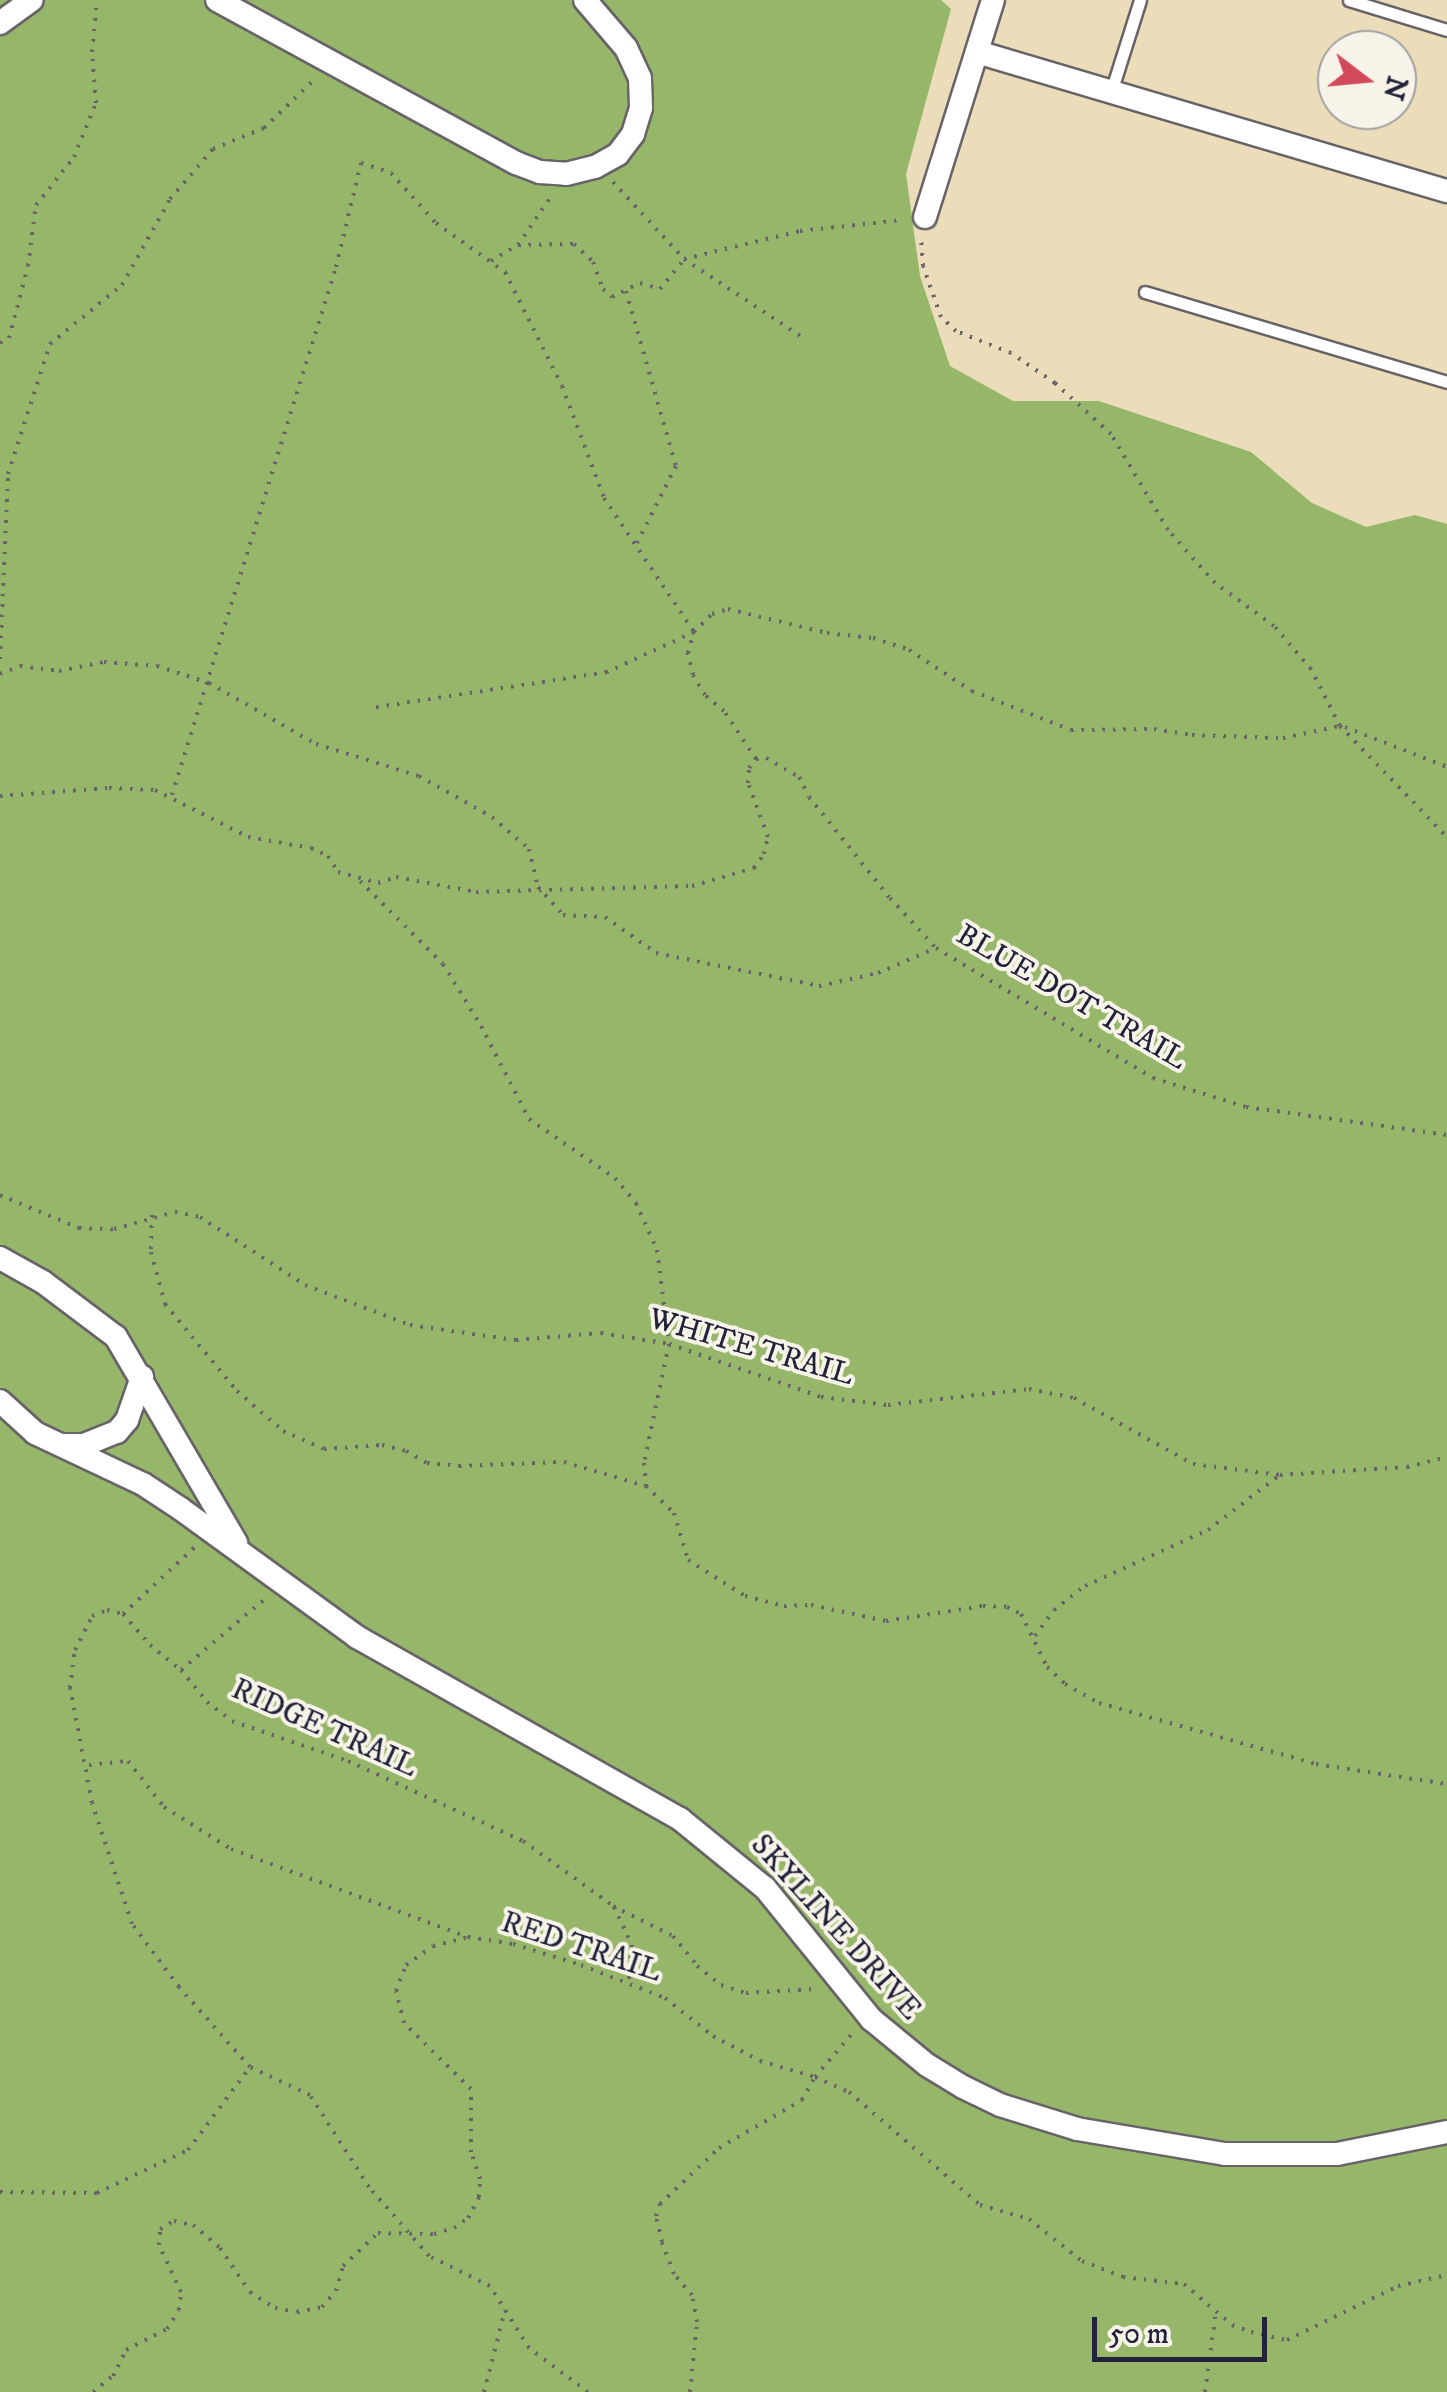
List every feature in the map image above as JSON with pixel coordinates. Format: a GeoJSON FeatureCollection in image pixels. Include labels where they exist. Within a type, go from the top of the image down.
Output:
{"type":"FeatureCollection","features":[{"type":"Feature","properties":{"kind":"street"},"geometry":{"type":"LineString","coordinates":[[0,24],[32,0]]}},
{"type":"Feature","properties":{"kind":"street"},"geometry":{"type":"LineString","coordinates":[[217,0],[516,162],[540,172],[566,174],[595,167],[618,154],[633,134],[641,108],[640,78],[626,48],[586,0]]}},
{"type":"Feature","properties":{"kind":"street"},"geometry":{"type":"LineString","coordinates":[[925,217],[993,0]]}},
{"type":"Feature","properties":{"kind":"street"},"geometry":{"type":"LineString","coordinates":[[977,52],[1447,191]]}},
{"type":"Feature","properties":{"kind":"street","name":"SKYLINE DRIVE"},"geometry":{"type":"LineString","coordinates":[[0,1258],[96,1320],[116,1338],[241,1550]]}},
{"type":"Feature","properties":{"kind":"street"},"geometry":{"type":"LineString","coordinates":[[54,1444],[84,1446],[118,1432],[127,1420],[142,1377]]}},
{"type":"Feature","properties":{"kind":"street","name":"SKYLINE DRIVE"},"geometry":{"type":"LineString","coordinates":[[0,1402],[54,1444],[143,1484],[241,1550],[356,1637],[624,1784],[720,1848],[795,1921],[871,2019],[927,2065],[1000,2105],[1141,2142],[1226,2154],[1337,2154],[1447,2132]]}},
{"type":"Feature","properties":{"kind":"lane"},"geometry":{"type":"LineString","coordinates":[[1111,92],[1140,0]]}},
{"type":"Feature","properties":{"kind":"lane"},"geometry":{"type":"LineString","coordinates":[[1350,0],[1447,30]]}},
{"type":"Feature","properties":{"kind":"lane"},"geometry":{"type":"LineString","coordinates":[[1144,292],[1447,382]]}},
{"type":"Feature","properties":{"kind":"path"},"geometry":{"type":"LineString","coordinates":[[0,343],[8,338],[28,266],[36,205],[74,157],[96,103],[92,52],[96,0]]}},
{"type":"Feature","properties":{"kind":"path"},"geometry":{"type":"LineString","coordinates":[[0,660],[8,474],[50,344],[122,284],[170,199],[214,149],[264,128],[332,62]]}},
{"type":"Feature","properties":{"kind":"path"},"geometry":{"type":"LineString","coordinates":[[172,795],[336,267],[360,164],[390,173],[436,223],[504,272],[562,386],[604,498],[694,632]]}},
{"type":"Feature","properties":{"kind":"path"},"geometry":{"type":"LineString","coordinates":[[595,167],[624,191],[684,258],[805,338]]}},
{"type":"Feature","properties":{"kind":"path"},"geometry":{"type":"LineString","coordinates":[[490,262],[518,245],[566,174]]}},
{"type":"Feature","properties":{"kind":"path"},"geometry":{"type":"LineString","coordinates":[[518,245],[574,244],[594,262],[603,289],[612,298],[640,283],[660,289],[684,258],[800,231],[925,217],[920,244],[923,266],[941,316],[956,330],[1011,354],[1055,383],[1111,434],[1168,530],[1215,583],[1274,626],[1312,669],[1340,726],[1447,838]]}},
{"type":"Feature","properties":{"kind":"path"},"geometry":{"type":"LineString","coordinates":[[626,292],[676,466],[636,544]]}},
{"type":"Feature","properties":{"kind":"path"},"geometry":{"type":"LineString","coordinates":[[373,708],[607,672],[694,632],[712,614],[742,609],[827,633],[873,638],[909,650],[972,691],[1071,730],[1154,729],[1192,736],[1283,738],[1340,726],[1447,767]]}},
{"type":"Feature","properties":{"kind":"path"},"geometry":{"type":"LineString","coordinates":[[0,796],[109,788],[172,795],[248,837],[268,844],[288,842],[328,856],[338,872],[378,882],[396,877],[476,892],[538,887],[692,886],[754,868],[768,837],[748,782],[749,768],[756,760],[693,675],[688,652],[694,632]]}},
{"type":"Feature","properties":{"kind":"path"},"geometry":{"type":"LineString","coordinates":[[0,674],[20,666],[60,670],[104,662],[157,666],[209,683],[316,744],[418,776],[492,816],[529,849],[538,887],[563,914],[605,917],[656,953],[819,986],[878,972],[936,948]]}},
{"type":"Feature","properties":{"kind":"path","name":"BLUE DOT TRAIL"},"geometry":{"type":"LineString","coordinates":[[756,760],[766,758],[799,777],[809,796],[890,898],[936,948],[1153,1078],[1246,1107],[1447,1135]]}},
{"type":"Feature","properties":{"kind":"path"},"geometry":{"type":"LineString","coordinates":[[358,879],[443,964],[481,1026],[529,1119],[614,1178],[636,1203],[657,1250],[668,1344],[644,1463],[646,1486]]}},
{"type":"Feature","properties":{"kind":"path","name":"WHITE TRAIL"},"geometry":{"type":"LineString","coordinates":[[0,1194],[79,1228],[114,1229],[175,1212],[200,1217],[306,1285],[410,1324],[516,1340],[600,1333],[668,1344],[820,1398],[888,1404],[1029,1388],[1074,1398],[1194,1464],[1280,1475],[1408,1467],[1447,1457]]}},
{"type":"Feature","properties":{"kind":"path"},"geometry":{"type":"LineString","coordinates":[[152,1216],[152,1252],[165,1304],[237,1391],[283,1431],[324,1449],[382,1445],[406,1451],[427,1464],[564,1462],[646,1486],[674,1513],[688,1560],[745,1596],[886,1621],[983,1606],[1007,1607],[1021,1614],[1047,1667],[1065,1684],[1099,1703],[1316,1764],[1447,1784]]}},
{"type":"Feature","properties":{"kind":"path"},"geometry":{"type":"LineString","coordinates":[[1035,1636],[1054,1610],[1085,1586],[1208,1530],[1280,1475]]}},
{"type":"Feature","properties":{"kind":"path"},"geometry":{"type":"LineString","coordinates":[[214,1531],[123,1614],[107,1610],[92,1616],[75,1650],[70,1688],[92,1803],[132,1924],[179,1987],[250,2067],[310,2095],[369,2186],[429,2256],[490,2286],[530,2348],[588,2392]]}},
{"type":"Feature","properties":{"kind":"path"},"geometry":{"type":"LineString","coordinates":[[181,1670],[283,1584]]}},
{"type":"Feature","properties":{"kind":"path","name":"RIDGE TRAIL"},"geometry":{"type":"LineString","coordinates":[[123,1614],[150,1645],[181,1670],[207,1702],[232,1721],[348,1761],[523,1841],[613,1906],[674,1936],[697,1966],[721,1984],[746,1993],[791,1988],[847,1990]]}},
{"type":"Feature","properties":{"kind":"path"},"geometry":{"type":"LineString","coordinates":[[87,1766],[128,1761],[164,1807],[232,1849],[468,1937]]}},
{"type":"Feature","properties":{"kind":"path"},"geometry":{"type":"LineString","coordinates":[[613,1906],[632,1945],[629,1982]]}},
{"type":"Feature","properties":{"kind":"path","name":"RED TRAIL"},"geometry":{"type":"LineString","coordinates":[[93,2392],[113,2376],[126,2350],[166,2329],[180,2310],[181,2292],[159,2245],[160,2229],[174,2221],[193,2225],[220,2248],[250,2292],[275,2308],[298,2312],[322,2306],[336,2291],[343,2266],[378,2233],[434,2234],[454,2228],[468,2218],[479,2198],[480,2179],[471,2152],[471,2089],[404,2023],[396,1991],[406,1964],[433,1946],[468,1937],[513,1944],[629,1982],[665,1998],[713,2036],[760,2062],[848,2092],[980,2205],[1029,2219],[1082,2261],[1123,2278],[1184,2284],[1232,2325],[1287,2340],[1398,2286],[1447,2275]]}},
{"type":"Feature","properties":{"kind":"path"},"geometry":{"type":"LineString","coordinates":[[690,2392],[697,2322],[692,2295],[674,2274],[662,2242],[656,2216],[660,2204],[719,2148],[802,2100],[834,2051],[871,2019]]}},
{"type":"Feature","properties":{"kind":"path"},"geometry":{"type":"LineString","coordinates":[[0,2192],[97,2193],[188,2150],[250,2067]]}},
{"type":"Feature","properties":{"kind":"path"},"geometry":{"type":"LineString","coordinates":[[484,2392],[505,2310]]}},
{"type":"Feature","properties":{"kind":"path"},"geometry":{"type":"LineString","coordinates":[[1205,2392],[1216,2312]]}},
{"type":"Feature","properties":{"kind":"green space"},"geometry":{"type":"Polygon","coordinates":[[[0,0],[941,0],[951,9],[906,174],[920,276],[950,366],[1013,401],[1099,401],[1251,452],[1312,503],[1366,527],[1415,515],[1447,524],[1447,2392],[0,2392],[0,0]]]}}]}
